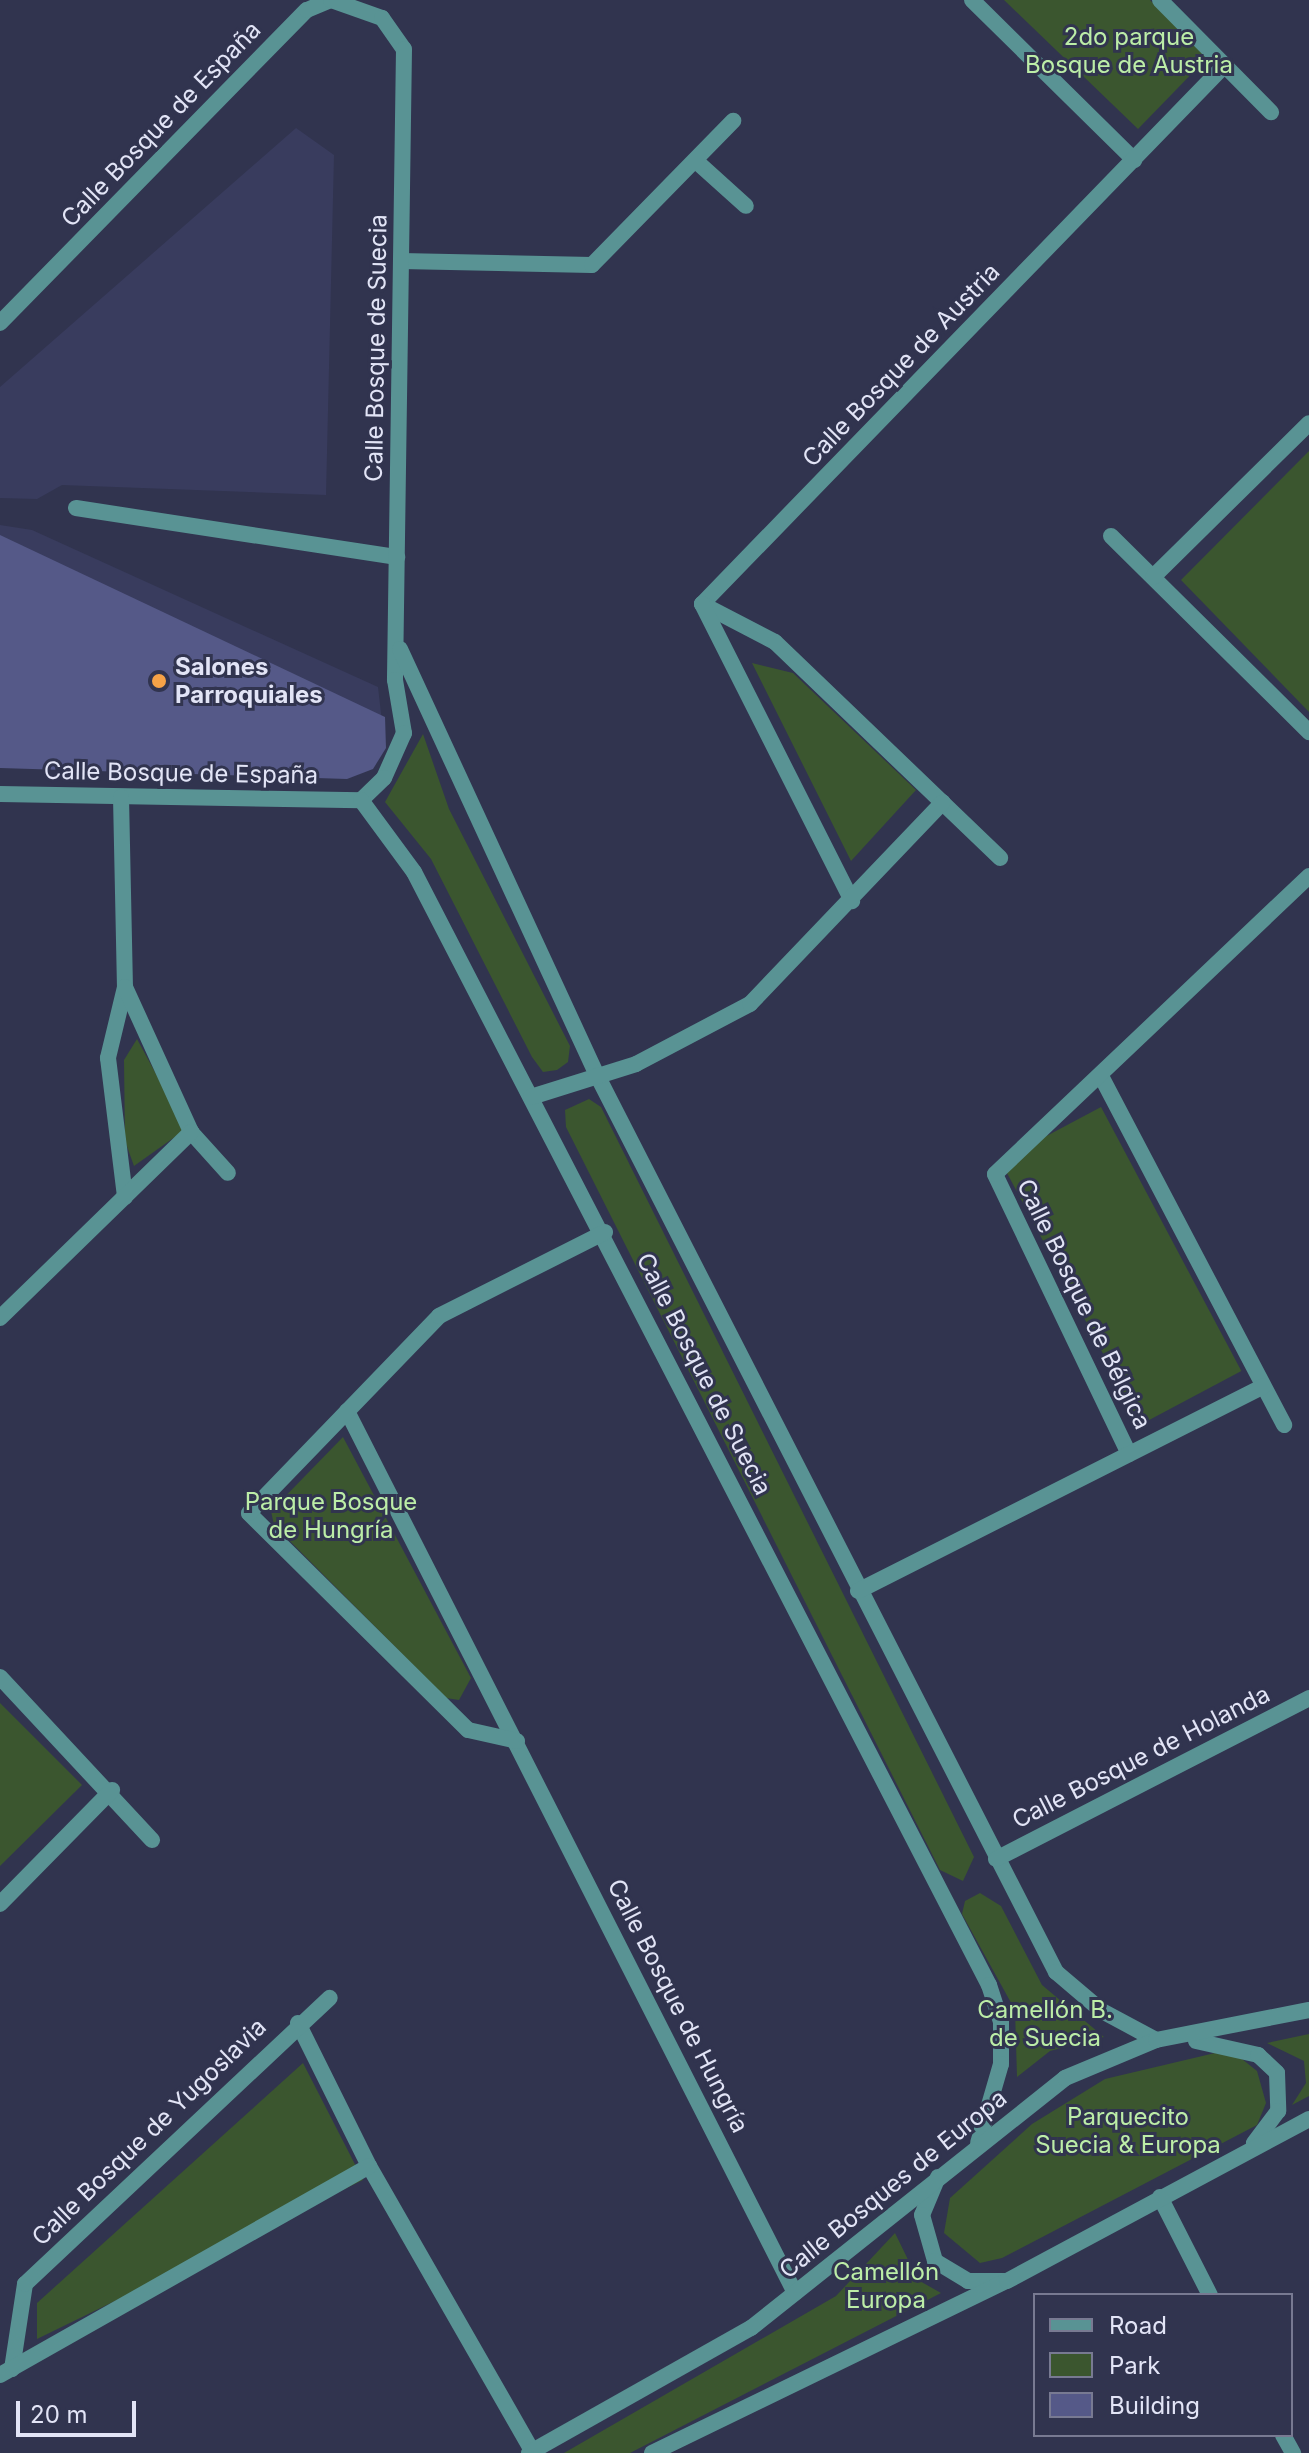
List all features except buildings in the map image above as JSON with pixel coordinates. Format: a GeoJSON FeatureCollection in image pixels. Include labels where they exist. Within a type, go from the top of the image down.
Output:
{"type":"FeatureCollection","features":[{"type":"Feature","properties":{"kind":"street","name":"Calle Bosque de España"},"geometry":{"type":"LineString","coordinates":[[0,323],[307,10],[331,0],[358,4],[382,18],[404,49]]}},
{"type":"Feature","properties":{"kind":"street"},"geometry":{"type":"LineString","coordinates":[[972,0],[1134,160]]}},
{"type":"Feature","properties":{"kind":"street"},"geometry":{"type":"LineString","coordinates":[[1160,0],[1223,67],[1271,112]]}},
{"type":"Feature","properties":{"kind":"street","name":"Calle Bosque de Suecia"},"geometry":{"type":"LineString","coordinates":[[404,49],[397,557],[400,649],[395,680],[404,733],[384,778],[361,800],[414,872],[605,1232],[989,1985],[1001,2022],[1001,2064],[978,2143]]}},
{"type":"Feature","properties":{"kind":"street","name":"Calle Bosque de Austria"},"geometry":{"type":"LineString","coordinates":[[702,604],[1223,67]]}},
{"type":"Feature","properties":{"kind":"street"},"geometry":{"type":"LineString","coordinates":[[401,261],[584,268],[696,161],[733,121]]}},
{"type":"Feature","properties":{"kind":"street"},"geometry":{"type":"LineString","coordinates":[[696,161],[746,206]]}},
{"type":"Feature","properties":{"kind":"street"},"geometry":{"type":"LineString","coordinates":[[1153,577],[1309,423]]}},
{"type":"Feature","properties":{"kind":"street"},"geometry":{"type":"LineString","coordinates":[[76,508],[397,557]]}},
{"type":"Feature","properties":{"kind":"street"},"geometry":{"type":"LineString","coordinates":[[1111,536],[1309,732]]}},
{"type":"Feature","properties":{"kind":"street"},"geometry":{"type":"LineString","coordinates":[[702,604],[775,642],[1000,858]]}},
{"type":"Feature","properties":{"kind":"street"},"geometry":{"type":"LineString","coordinates":[[702,604],[852,901]]}},
{"type":"Feature","properties":{"kind":"street","name":"Calle Bosque de Suecia"},"geometry":{"type":"LineString","coordinates":[[400,649],[597,1075],[858,1591],[1056,1972],[1102,2011],[1156,2040]]}},
{"type":"Feature","properties":{"kind":"street","name":"Calle Bosque de España"},"geometry":{"type":"LineString","coordinates":[[0,794],[361,800]]}},
{"type":"Feature","properties":{"kind":"street"},"geometry":{"type":"LineString","coordinates":[[121,797],[125,987],[108,1058],[125,1197]]}},
{"type":"Feature","properties":{"kind":"street"},"geometry":{"type":"LineString","coordinates":[[531,1097],[669,1049],[750,1004],[852,901],[943,802]]}},
{"type":"Feature","properties":{"kind":"street","name":"Calle Bosque de Bélgica"},"geometry":{"type":"LineString","coordinates":[[1129,1454],[995,1174],[1102,1078],[1309,876]]}},
{"type":"Feature","properties":{"kind":"street"},"geometry":{"type":"LineString","coordinates":[[125,987],[191,1132],[228,1173]]}},
{"type":"Feature","properties":{"kind":"street"},"geometry":{"type":"LineString","coordinates":[[1102,1078],[1284,1425]]}},
{"type":"Feature","properties":{"kind":"street"},"geometry":{"type":"LineString","coordinates":[[0,1318],[191,1132]]}},
{"type":"Feature","properties":{"kind":"street"},"geometry":{"type":"LineString","coordinates":[[517,1741],[468,1730],[249,1513],[439,1316],[605,1232]]}},
{"type":"Feature","properties":{"kind":"street","name":"Calle Bosque de Bélgica"},"geometry":{"type":"LineString","coordinates":[[858,1591],[1263,1386]]}},
{"type":"Feature","properties":{"kind":"street","name":"Calle Bosque de Hungría"},"geometry":{"type":"LineString","coordinates":[[347,1411],[795,2293]]}},
{"type":"Feature","properties":{"kind":"street"},"geometry":{"type":"LineString","coordinates":[[0,1677],[112,1790],[152,1840]]}},
{"type":"Feature","properties":{"kind":"street","name":"Calle Bosque de Holanda"},"geometry":{"type":"LineString","coordinates":[[996,1859],[1309,1698]]}},
{"type":"Feature","properties":{"kind":"street"},"geometry":{"type":"LineString","coordinates":[[0,1904],[112,1790]]}},
{"type":"Feature","properties":{"kind":"street","name":"Calle Bosque de Yugoslavia"},"geometry":{"type":"LineString","coordinates":[[6,2372],[25,2284],[298,2023],[330,1998]]}},
{"type":"Feature","properties":{"kind":"street","name":"Calle Bosques de Europa"},"geometry":{"type":"LineString","coordinates":[[531,2452],[751,2328],[941,2172],[1065,2078],[1156,2040],[1184,2040],[1309,2010]]}},
{"type":"Feature","properties":{"kind":"street","name":"Calle Bosque de Yugoslavia"},"geometry":{"type":"LineString","coordinates":[[298,2023],[369,2166],[531,2452]]}},
{"type":"Feature","properties":{"kind":"street"},"geometry":{"type":"LineString","coordinates":[[1184,2040],[1258,2055],[1277,2073],[1278,2111],[1247,2150]]}},
{"type":"Feature","properties":{"kind":"street"},"geometry":{"type":"LineString","coordinates":[[652,2453],[1007,2281],[1309,2119]]}},
{"type":"Feature","properties":{"kind":"street","name":"Calle Bosque de Yugoslavia"},"geometry":{"type":"LineString","coordinates":[[6,2372],[369,2166]]}},
{"type":"Feature","properties":{"kind":"street"},"geometry":{"type":"LineString","coordinates":[[941,2172],[922,2215],[935,2261],[968,2281],[1007,2281]]}},
{"type":"Feature","properties":{"kind":"street"},"geometry":{"type":"LineString","coordinates":[[1160,2197],[1209,2293]]}},
{"type":"Feature","properties":{"kind":"shaded area"},"geometry":{"type":"Polygon","coordinates":[[[296,128],[334,155],[326,495],[62,485],[37,499],[0,498],[0,387],[296,128]]]}},
{"type":"Feature","properties":{"kind":"shaded area"},"geometry":{"type":"Polygon","coordinates":[[[0,525],[32,530],[378,687],[382,722],[0,541],[0,525]]]}},
{"type":"Feature","properties":{"kind":"green space","name":"2do parque Bosque de Austria"},"geometry":{"type":"Polygon","coordinates":[[[1004,0],[1150,0],[1207,58],[1138,129],[1004,0]]]}},
{"type":"Feature","properties":{"kind":"green space"},"geometry":{"type":"Polygon","coordinates":[[[1309,451],[1309,712],[1181,580],[1309,451]]]}},
{"type":"Feature","properties":{"kind":"green space"},"geometry":{"type":"Polygon","coordinates":[[[752,663],[793,673],[916,790],[851,861],[752,663]]]}},
{"type":"Feature","properties":{"kind":"green space"},"geometry":{"type":"Polygon","coordinates":[[[423,734],[449,809],[570,1046],[568,1062],[557,1070],[543,1072],[532,1057],[431,859],[385,802],[423,734]]]}},
{"type":"Feature","properties":{"kind":"green space"},"geometry":{"type":"Polygon","coordinates":[[[137,1039],[186,1129],[134,1166],[125,1141],[124,1060],[137,1039]]]}},
{"type":"Feature","properties":{"kind":"green space"},"geometry":{"type":"Polygon","coordinates":[[[589,1099],[601,1107],[974,1857],[963,1881],[940,1870],[566,1127],[565,1110],[589,1099]]]}},
{"type":"Feature","properties":{"kind":"green space"},"geometry":{"type":"Polygon","coordinates":[[[1101,1107],[1241,1371],[1141,1425],[1000,1161],[1101,1107]]]}},
{"type":"Feature","properties":{"kind":"green space","name":"Parque Bosque de Hungría"},"geometry":{"type":"Polygon","coordinates":[[[343,1437],[471,1678],[459,1700],[446,1698],[274,1525],[271,1511],[343,1437]]]}},
{"type":"Feature","properties":{"kind":"green space"},"geometry":{"type":"Polygon","coordinates":[[[0,1703],[82,1785],[0,1866],[0,1703]]]}},
{"type":"Feature","properties":{"kind":"green space","name":"Camellón B. de Suecia"},"geometry":{"type":"Polygon","coordinates":[[[980,1893],[1001,1906],[1042,1985],[1104,2037],[1050,2051],[1017,2077],[1015,2010],[962,1914],[965,1901],[980,1893]]]}},
{"type":"Feature","properties":{"kind":"green space"},"geometry":{"type":"Polygon","coordinates":[[[1309,2034],[1309,2096],[1292,2105],[1306,2083],[1304,2061],[1267,2043],[1309,2034]]]}},
{"type":"Feature","properties":{"kind":"green space","name":"Parquecito Suecia & Europa"},"geometry":{"type":"Polygon","coordinates":[[[1215,2053],[1237,2055],[1257,2071],[1266,2103],[1257,2125],[1002,2258],[980,2263],[944,2233],[950,2198],[1032,2124],[1105,2079],[1215,2053]]]}},
{"type":"Feature","properties":{"kind":"green space"},"geometry":{"type":"Polygon","coordinates":[[[303,2063],[363,2180],[37,2339],[37,2303],[303,2063]]]}},
{"type":"Feature","properties":{"kind":"green space","name":"Camellón Europa"},"geometry":{"type":"Polygon","coordinates":[[[895,2233],[918,2280],[941,2293],[630,2453],[564,2453],[836,2296],[895,2233]]]}},
{"type":"Feature","properties":{"kind":"place","name":"Salones Parroquiales"},"geometry":{"type":"Point","coordinates":[159,681]}}]}
